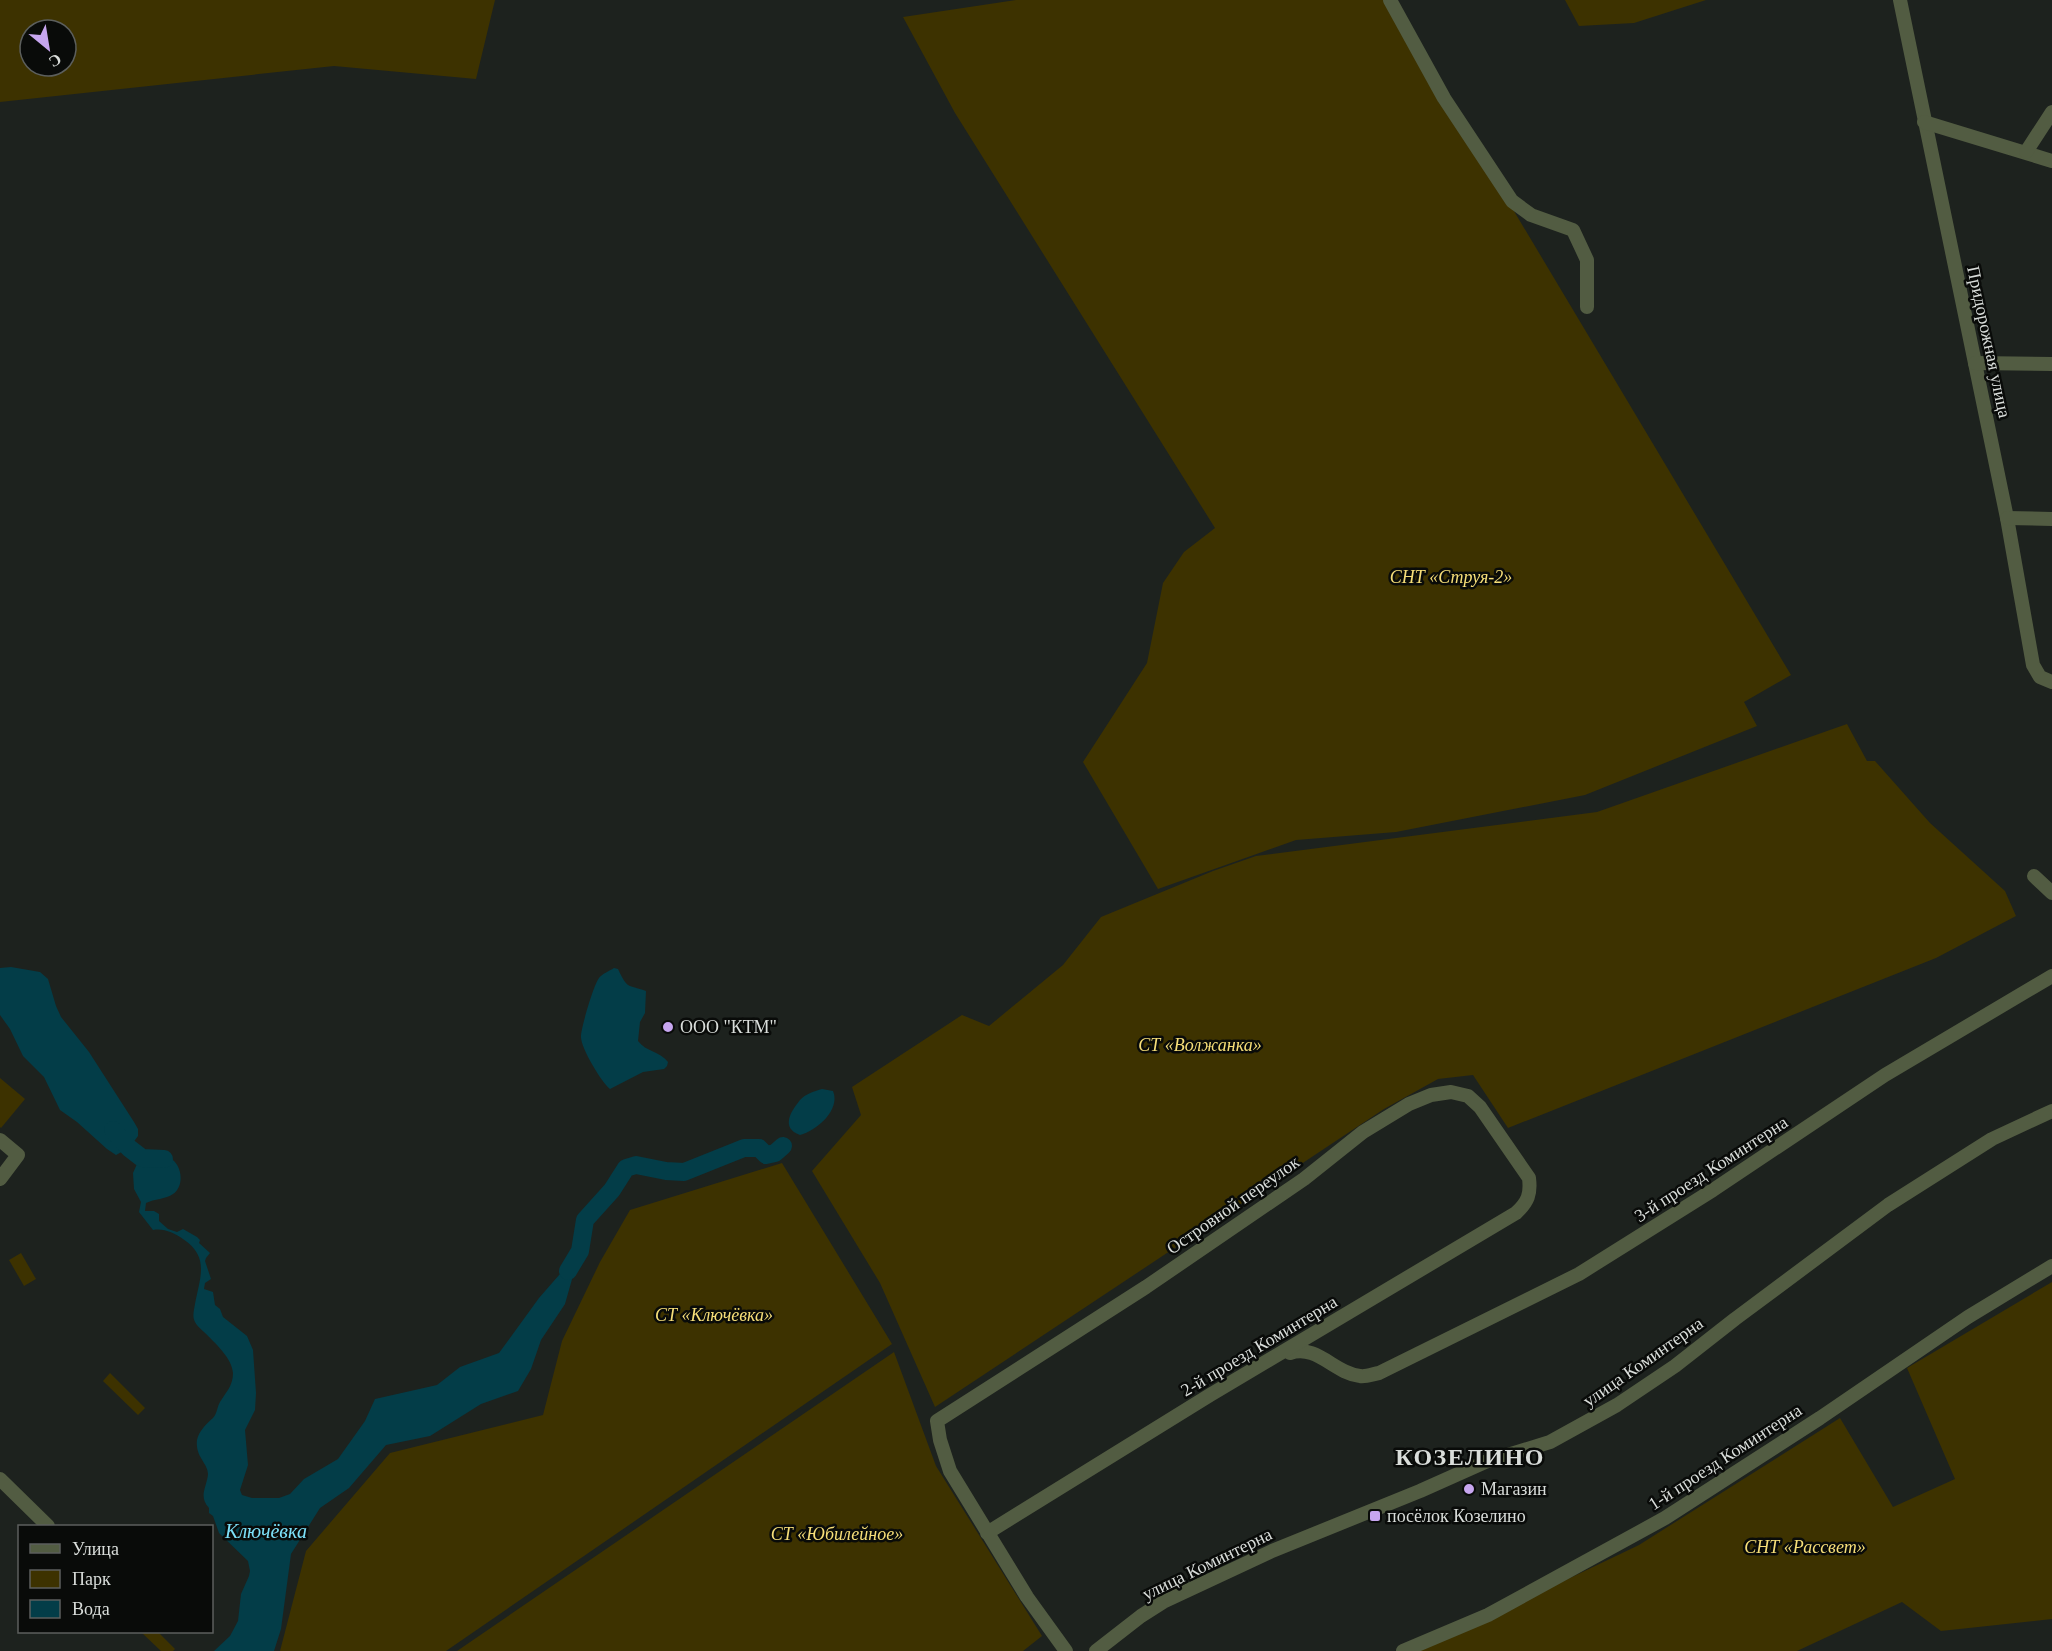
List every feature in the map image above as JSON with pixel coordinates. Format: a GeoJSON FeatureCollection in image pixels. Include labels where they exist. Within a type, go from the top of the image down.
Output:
{"type":"FeatureCollection","features":[{"type":"Feature","properties":{"kind":"street"},"geometry":{"type":"LineString","coordinates":[[1390,0],[1444,98],[1512,201],[1531,215],[1574,230],[1587,260],[1587,308]]}},
{"type":"Feature","properties":{"kind":"street","name":"Придорожная улица"},"geometry":{"type":"LineString","coordinates":[[1900,0],[2007,518],[2033,665],[2040,677],[2052,682]]}},
{"type":"Feature","properties":{"kind":"street"},"geometry":{"type":"LineString","coordinates":[[2026,152],[2052,111]]}},
{"type":"Feature","properties":{"kind":"street"},"geometry":{"type":"LineString","coordinates":[[1924,122],[2052,161]]}},
{"type":"Feature","properties":{"kind":"street"},"geometry":{"type":"LineString","coordinates":[[1975,363],[2052,364]]}},
{"type":"Feature","properties":{"kind":"street"},"geometry":{"type":"LineString","coordinates":[[2007,518],[2052,519]]}},
{"type":"Feature","properties":{"kind":"street"},"geometry":{"type":"LineString","coordinates":[[2034,876],[2052,893]]}},
{"type":"Feature","properties":{"kind":"street","name":"3-й проезд Коминтерна"},"geometry":{"type":"LineString","coordinates":[[1274,1359],[1300,1350],[1312,1352],[1343,1371],[1361,1376],[1379,1373],[1579,1275],[1713,1190],[1885,1075],[2052,976]]}},
{"type":"Feature","properties":{"kind":"street","name":"Островной переулок"},"geometry":{"type":"LineString","coordinates":[[987,1533],[950,1471],[940,1440],[937,1421],[1146,1287],[1296,1185],[1363,1132],[1408,1104],[1431,1095],[1451,1092],[1468,1096],[1480,1107],[1528,1178]]}},
{"type":"Feature","properties":{"kind":"street","name":"улица Коминтерна"},"geometry":{"type":"LineString","coordinates":[[1096,1651],[1163,1602],[1272,1551],[1420,1491],[1485,1461],[1550,1442],[1617,1406],[1675,1366],[1888,1205],[1992,1139],[2052,1111]]}},
{"type":"Feature","properties":{"kind":"street"},"geometry":{"type":"LineString","coordinates":[[0,1140],[18,1155],[0,1179]]}},
{"type":"Feature","properties":{"kind":"street","name":"2-й проезд Коминтерна"},"geometry":{"type":"LineString","coordinates":[[987,1533],[1210,1395],[1516,1213],[1527,1203],[1531,1192],[1528,1178]]}},
{"type":"Feature","properties":{"kind":"street","name":"1-й проезд Коминтерна"},"geometry":{"type":"LineString","coordinates":[[1403,1651],[1488,1615],[1665,1518],[1801,1430],[1968,1317],[2052,1266]]}},
{"type":"Feature","properties":{"kind":"street"},"geometry":{"type":"LineString","coordinates":[[0,1479],[46,1525]]}},
{"type":"Feature","properties":{"kind":"street"},"geometry":{"type":"LineString","coordinates":[[987,1533],[1066,1651]]}},
{"type":"Feature","properties":{"kind":"green space"},"geometry":{"type":"Polygon","coordinates":[[[0,0],[495,0],[476,79],[334,66],[0,102],[0,0]]]}},
{"type":"Feature","properties":{"kind":"green space","name":"СНТ «Струя-2»"},"geometry":{"type":"Polygon","coordinates":[[[1016,0],[1388,0],[1791,675],[1744,702],[1757,726],[1585,795],[1396,832],[1296,840],[1158,889],[1083,762],[1147,663],[1163,583],[1184,552],[1215,528],[955,113],[903,17],[1016,0]]]}},
{"type":"Feature","properties":{"kind":"green space"},"geometry":{"type":"Polygon","coordinates":[[[1565,0],[1706,0],[1634,23],[1579,26],[1565,0]]]}},
{"type":"Feature","properties":{"kind":"green space","name":"СТ «Волжанка»"},"geometry":{"type":"Polygon","coordinates":[[[1847,724],[1867,761],[1875,761],[1930,823],[2005,891],[2016,916],[1936,958],[1508,1128],[1473,1075],[1438,1079],[1384,1109],[935,1407],[880,1283],[812,1171],[861,1115],[852,1087],[962,1015],[989,1026],[1063,965],[1101,917],[1213,871],[1256,856],[1597,812],[1847,724]]]}},
{"type":"Feature","properties":{"kind":"green space"},"geometry":{"type":"Polygon","coordinates":[[[0,1078],[25,1099],[1,1128],[0,1127],[0,1078]]]}},
{"type":"Feature","properties":{"kind":"green space","name":"СТ «Ключёвка»"},"geometry":{"type":"Polygon","coordinates":[[[782,1163],[892,1344],[446,1651],[280,1651],[306,1551],[390,1453],[543,1415],[562,1341],[600,1262],[630,1210],[782,1163]]]}},
{"type":"Feature","properties":{"kind":"green space"},"geometry":{"type":"Polygon","coordinates":[[[21,1253],[36,1279],[24,1286],[9,1260],[21,1253]]]}},
{"type":"Feature","properties":{"kind":"green space","name":"СНТ «Рассвет»"},"geometry":{"type":"Polygon","coordinates":[[[2052,1282],[2052,1619],[1941,1631],[1902,1602],[1797,1651],[1417,1651],[1639,1545],[1840,1418],[1893,1507],[1955,1479],[1907,1368],[2052,1282]]]}},
{"type":"Feature","properties":{"kind":"green space","name":"СТ «Юбилейное»"},"geometry":{"type":"Polygon","coordinates":[[[894,1352],[936,1466],[1042,1636],[1023,1651],[457,1651],[894,1352]]]}},
{"type":"Feature","properties":{"kind":"green space"},"geometry":{"type":"Polygon","coordinates":[[[110,1373],[145,1408],[138,1415],[103,1381],[110,1373]]]}},
{"type":"Feature","properties":{"kind":"green space"},"geometry":{"type":"Polygon","coordinates":[[[142,1633],[159,1633],[175,1649],[161,1651],[142,1633]]]}},
{"type":"Feature","properties":{"kind":"water"},"geometry":{"type":"Polygon","coordinates":[[[11,967],[40,972],[48,979],[61,1017],[89,1052],[138,1129],[138,1136],[129,1148],[116,1155],[60,1110],[44,1077],[23,1056],[10,1029],[0,1015],[0,968],[11,967]]]}},
{"type":"Feature","properties":{"kind":"water"},"geometry":{"type":"Polygon","coordinates":[[[614,968],[618,969],[629,985],[646,991],[645,1013],[640,1022],[638,1041],[668,1062],[664,1069],[643,1072],[610,1089],[592,1064],[581,1036],[588,1006],[597,982],[602,975],[614,968]]]}},
{"type":"Feature","properties":{"kind":"water"},"geometry":{"type":"Polygon","coordinates":[[[822,1089],[833,1091],[835,1098],[826,1119],[806,1133],[800,1135],[794,1132],[789,1124],[793,1109],[805,1096],[822,1089]]]}},
{"type":"Feature","properties":{"kind":"water","name":"Ключёвка"},"geometry":{"type":"Polygon","coordinates":[[[152,1153],[174,1161],[179,1170],[180,1181],[173,1194],[146,1203],[145,1211],[154,1211],[159,1214],[159,1221],[168,1229],[177,1232],[183,1229],[200,1240],[199,1243],[210,1253],[205,1261],[211,1279],[205,1283],[204,1289],[213,1292],[215,1305],[220,1309],[223,1317],[247,1336],[253,1350],[255,1410],[245,1430],[248,1465],[240,1490],[242,1495],[252,1498],[279,1498],[290,1494],[304,1479],[338,1459],[365,1421],[375,1399],[437,1385],[460,1367],[499,1353],[539,1298],[580,1251],[565,1304],[541,1340],[531,1369],[518,1391],[481,1404],[430,1436],[386,1445],[349,1488],[320,1508],[291,1554],[281,1629],[274,1651],[214,1651],[230,1636],[238,1621],[241,1594],[250,1571],[248,1561],[219,1533],[213,1516],[209,1513],[204,1499],[208,1474],[198,1451],[197,1440],[205,1425],[215,1415],[233,1378],[233,1373],[226,1356],[194,1320],[201,1276],[197,1253],[176,1235],[165,1230],[153,1230],[139,1212],[141,1202],[134,1189],[133,1173],[141,1155],[146,1157],[152,1153]]]}},
{"type":"Feature","properties":{"kind":"waterway","name":"Ключёвка"},"geometry":{"type":"LineString","coordinates":[[113,1130],[129,1148],[142,1158],[164,1159]]}},
{"type":"Feature","properties":{"kind":"waterway","name":"Ключёвка"},"geometry":{"type":"LineString","coordinates":[[568,1271],[580,1251],[585,1220],[612,1190],[626,1168],[636,1165],[684,1172],[744,1148],[759,1148],[766,1155],[775,1153],[783,1146]]}},
{"type":"Feature","properties":{"kind":"place","name":"ООО \"КТМ\""},"geometry":{"type":"Point","coordinates":[668,1027]}},
{"type":"Feature","properties":{"kind":"place","name":"Магазин"},"geometry":{"type":"Point","coordinates":[1469,1489]}},
{"type":"Feature","properties":{"kind":"place","name":"посёлок Козелино"},"geometry":{"type":"Point","coordinates":[1375,1516]}},
{"type":"Feature","properties":{"kind":"district","name":"КОЗЕЛИНО"},"geometry":{"type":"Point","coordinates":[1470,1457]}}]}
